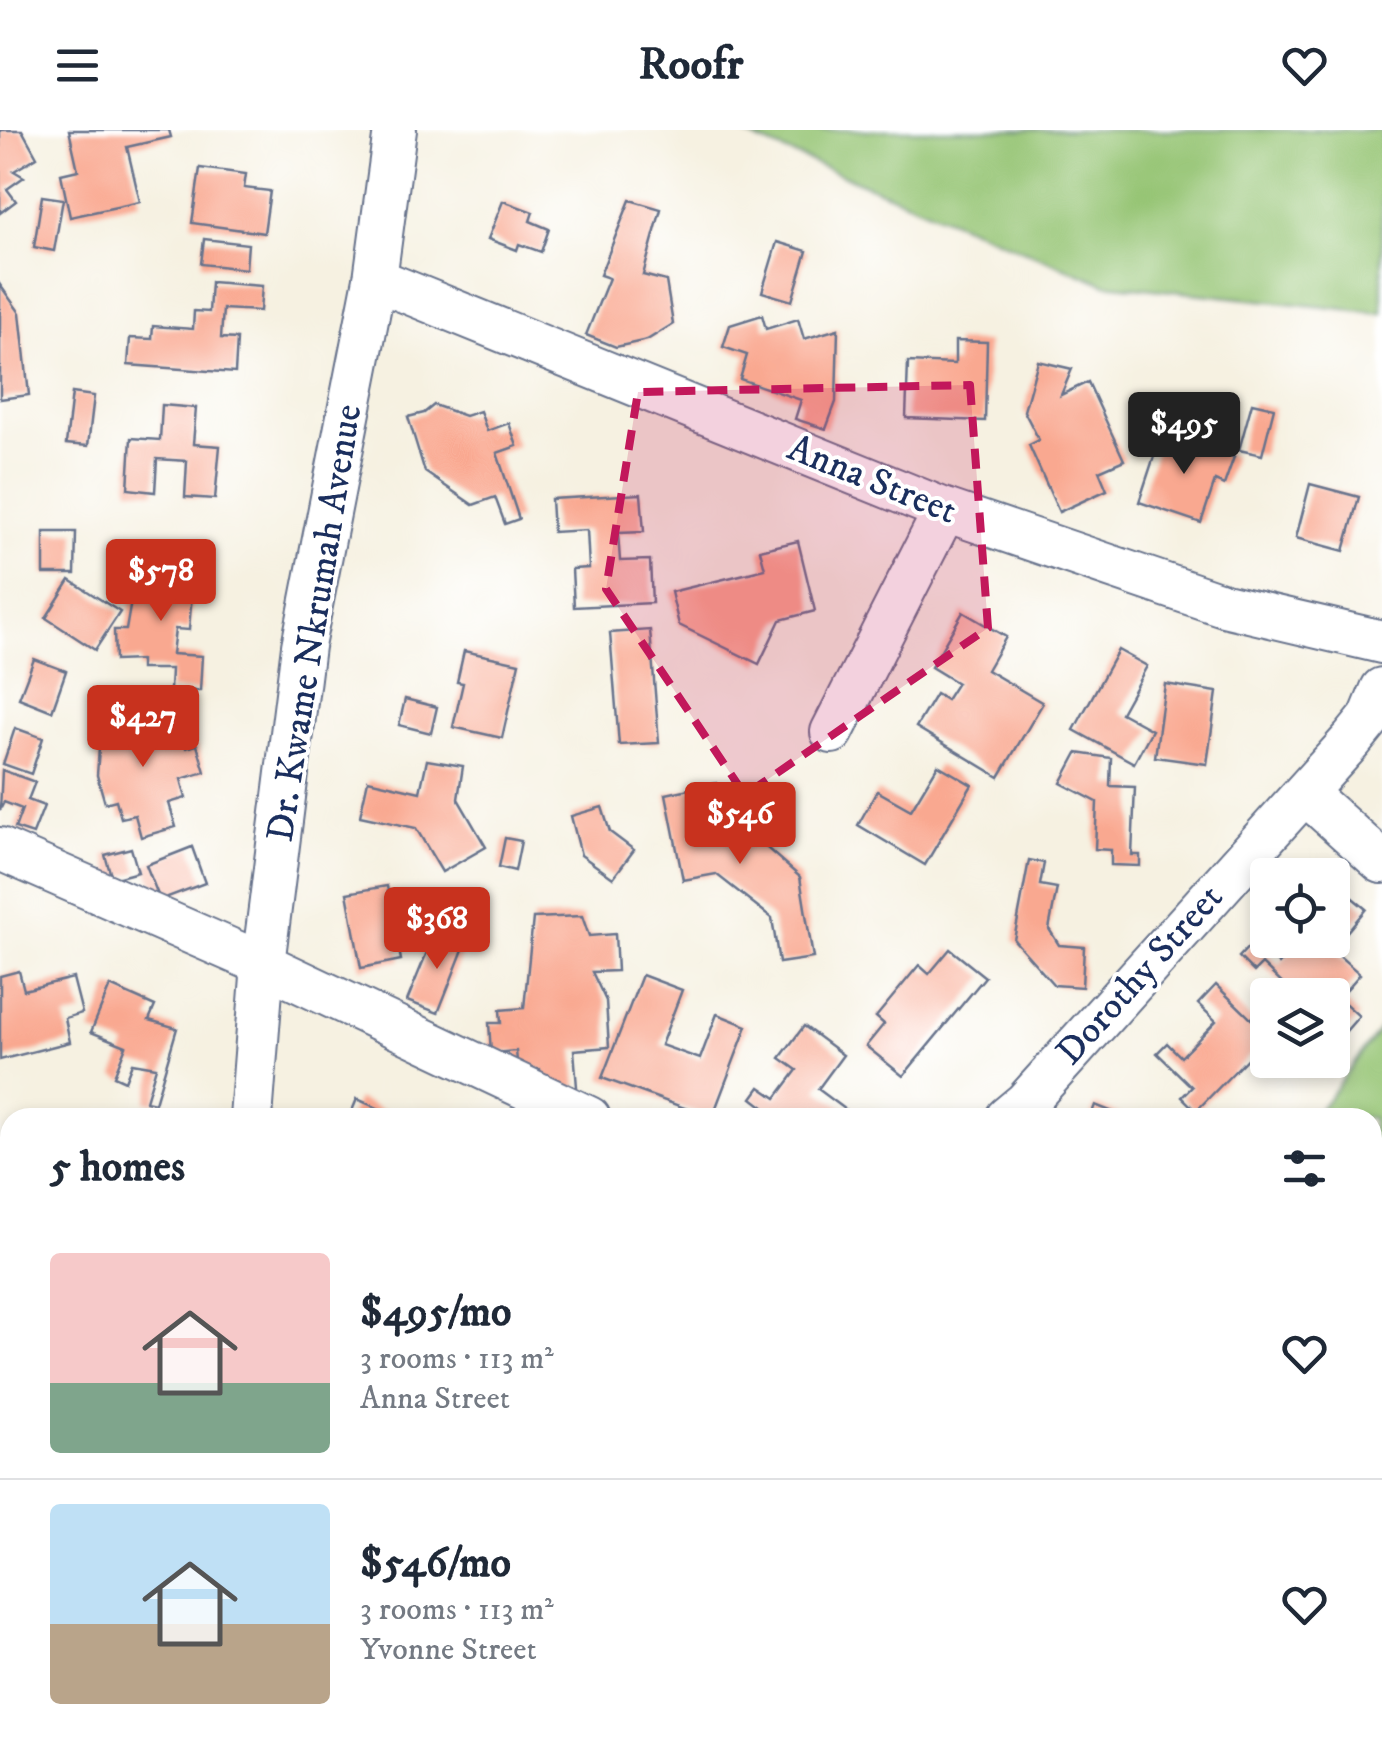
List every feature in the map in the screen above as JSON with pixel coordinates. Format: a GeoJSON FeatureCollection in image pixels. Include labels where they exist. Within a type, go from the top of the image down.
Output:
{"type":"FeatureCollection","features":[{"type":"Feature","properties":{"kind":"street","name":"Dr. Kwame Nkrumah Avenue"},"geometry":{"type":"LineString","coordinates":[[251,1108],[262,964],[303,646],[375,279],[395,130]]}},
{"type":"Feature","properties":{"kind":"street","name":"Anna Street"},"geometry":{"type":"LineString","coordinates":[[375,279],[945,510],[1224,606],[1382,642]]}},
{"type":"Feature","properties":{"kind":"street"},"geometry":{"type":"LineString","coordinates":[[832,732],[945,510]]}},
{"type":"Feature","properties":{"kind":"street","name":"Dorothy Street"},"geometry":{"type":"LineString","coordinates":[[1018,1108],[1305,793],[1370,718],[1382,689]]}},
{"type":"Feature","properties":{"kind":"street"},"geometry":{"type":"LineString","coordinates":[[1305,793],[1382,862]]}},
{"type":"Feature","properties":{"kind":"street"},"geometry":{"type":"LineString","coordinates":[[0,849],[262,964],[568,1108]]}},
{"type":"Feature","properties":{"kind":"highlighted area"},"geometry":{"type":"Polygon","coordinates":[[[970,385],[988,628],[745,795],[606,589],[638,392],[970,385]]]}},
{"type":"Feature","properties":{"kind":"green space"},"geometry":{"type":"Polygon","coordinates":[[[734,130],[1382,130],[1382,313],[1105,284],[734,130]]]}},
{"type":"Feature","properties":{"kind":"green space"},"geometry":{"type":"Polygon","coordinates":[[[1382,1026],[1382,1108],[1321,1108],[1343,1078],[1350,1078],[1350,1069],[1382,1026]]]}},
{"type":"Feature","properties":{"kind":"building"},"geometry":{"type":"Polygon","coordinates":[[[0,130],[22,130],[37,157],[14,171],[24,177],[7,189],[16,201],[0,213],[0,130]]]}},
{"type":"Feature","properties":{"kind":"building"},"geometry":{"type":"Polygon","coordinates":[[[69,130],[169,130],[171,137],[127,147],[140,202],[70,217],[61,174],[78,170],[69,130]]]}},
{"type":"Feature","properties":{"kind":"building"},"geometry":{"type":"Polygon","coordinates":[[[200,168],[246,174],[244,188],[270,191],[264,233],[192,223],[200,168]]]}},
{"type":"Feature","properties":{"kind":"building"},"geometry":{"type":"Polygon","coordinates":[[[42,196],[63,199],[54,251],[34,247],[42,196]]]}},
{"type":"Feature","properties":{"kind":"building"},"geometry":{"type":"Polygon","coordinates":[[[630,200],[661,209],[643,275],[666,281],[673,324],[647,340],[616,347],[586,335],[609,278],[600,275],[630,200]]]}},
{"type":"Feature","properties":{"kind":"building"},"geometry":{"type":"Polygon","coordinates":[[[503,201],[533,212],[530,221],[549,229],[541,252],[519,244],[517,250],[488,239],[503,201]]]}},
{"type":"Feature","properties":{"kind":"building"},"geometry":{"type":"Polygon","coordinates":[[[204,239],[248,244],[246,269],[201,264],[204,239]]]}},
{"type":"Feature","properties":{"kind":"building"},"geometry":{"type":"Polygon","coordinates":[[[777,242],[807,251],[792,301],[762,292],[777,242]]]}},
{"type":"Feature","properties":{"kind":"building"},"geometry":{"type":"Polygon","coordinates":[[[211,282],[262,286],[260,311],[223,309],[221,338],[237,339],[235,373],[128,365],[130,338],[152,339],[153,326],[193,329],[194,311],[209,312],[211,282]]]}},
{"type":"Feature","properties":{"kind":"building"},"geometry":{"type":"Polygon","coordinates":[[[0,285],[20,313],[29,395],[0,399],[0,285]]]}},
{"type":"Feature","properties":{"kind":"building"},"geometry":{"type":"Polygon","coordinates":[[[762,315],[766,329],[798,319],[804,339],[838,329],[836,402],[826,429],[795,419],[801,400],[740,379],[747,355],[723,347],[730,325],[762,315]]]}},
{"type":"Feature","properties":{"kind":"building"},"geometry":{"type":"Polygon","coordinates":[[[955,341],[987,342],[985,421],[906,418],[908,362],[955,364],[955,341]]]}},
{"type":"Feature","properties":{"kind":"building"},"geometry":{"type":"Polygon","coordinates":[[[1038,361],[1072,369],[1061,395],[1088,382],[1124,460],[1099,471],[1107,490],[1059,512],[1029,445],[1039,440],[1024,411],[1038,361]]]}},
{"type":"Feature","properties":{"kind":"building"},"geometry":{"type":"Polygon","coordinates":[[[72,393],[94,396],[88,446],[66,444],[72,393]]]}},
{"type":"Feature","properties":{"kind":"building"},"geometry":{"type":"Polygon","coordinates":[[[1252,403],[1274,408],[1262,455],[1239,450],[1252,403]]]}},
{"type":"Feature","properties":{"kind":"building"},"geometry":{"type":"Polygon","coordinates":[[[162,405],[196,408],[193,444],[220,446],[215,499],[185,497],[187,461],[157,459],[155,492],[128,489],[131,438],[160,440],[162,405]]]}},
{"type":"Feature","properties":{"kind":"building"},"geometry":{"type":"Polygon","coordinates":[[[434,405],[465,416],[480,411],[487,431],[509,423],[517,446],[497,453],[519,519],[505,524],[495,497],[473,505],[425,472],[408,417],[424,413],[434,405]]]}},
{"type":"Feature","properties":{"kind":"building"},"geometry":{"type":"Polygon","coordinates":[[[1162,432],[1234,457],[1224,485],[1215,481],[1201,523],[1139,502],[1162,432]]]}},
{"type":"Feature","properties":{"kind":"building"},"geometry":{"type":"Polygon","coordinates":[[[1310,484],[1359,497],[1344,551],[1296,538],[1310,484]]]}},
{"type":"Feature","properties":{"kind":"building"},"geometry":{"type":"Polygon","coordinates":[[[641,494],[644,532],[618,533],[620,561],[650,560],[652,603],[574,607],[572,569],[589,568],[587,530],[553,532],[551,499],[641,494]]]}},
{"type":"Feature","properties":{"kind":"building"},"geometry":{"type":"Polygon","coordinates":[[[44,532],[76,532],[75,574],[44,574],[44,532]]]}},
{"type":"Feature","properties":{"kind":"building"},"geometry":{"type":"Polygon","coordinates":[[[798,541],[815,611],[780,620],[759,664],[679,625],[671,592],[765,569],[760,550],[798,541]]]}},
{"type":"Feature","properties":{"kind":"building"},"geometry":{"type":"Polygon","coordinates":[[[156,554],[185,556],[183,580],[193,581],[189,630],[175,629],[172,654],[202,656],[200,691],[170,690],[171,669],[140,669],[140,660],[115,661],[114,630],[126,630],[135,578],[154,579],[156,554]]]}},
{"type":"Feature","properties":{"kind":"building"},"geometry":{"type":"Polygon","coordinates":[[[70,580],[120,612],[95,650],[46,618],[70,580]]]}},
{"type":"Feature","properties":{"kind":"building"},"geometry":{"type":"Polygon","coordinates":[[[963,612],[1006,637],[987,670],[1043,703],[999,777],[916,727],[936,694],[946,700],[957,683],[931,667],[963,612]]]}},
{"type":"Feature","properties":{"kind":"building"},"geometry":{"type":"Polygon","coordinates":[[[650,630],[659,743],[619,745],[610,633],[650,630]]]}},
{"type":"Feature","properties":{"kind":"building"},"geometry":{"type":"Polygon","coordinates":[[[1118,650],[1147,666],[1121,713],[1152,730],[1134,763],[1074,730],[1118,650]]]}},
{"type":"Feature","properties":{"kind":"building"},"geometry":{"type":"Polygon","coordinates":[[[464,651],[519,663],[502,738],[453,727],[463,683],[457,682],[464,651]]]}},
{"type":"Feature","properties":{"kind":"building"},"geometry":{"type":"Polygon","coordinates":[[[34,659],[66,671],[52,711],[19,698],[34,659]]]}},
{"type":"Feature","properties":{"kind":"building"},"geometry":{"type":"Polygon","coordinates":[[[1165,684],[1217,692],[1207,764],[1155,757],[1165,684]]]}},
{"type":"Feature","properties":{"kind":"building"},"geometry":{"type":"Polygon","coordinates":[[[405,699],[437,707],[431,733],[399,725],[405,699]]]}},
{"type":"Feature","properties":{"kind":"building"},"geometry":{"type":"Polygon","coordinates":[[[121,700],[136,734],[156,726],[162,739],[182,731],[186,748],[197,745],[205,772],[181,779],[186,798],[169,803],[176,827],[141,837],[135,815],[121,818],[116,800],[105,803],[97,775],[102,708],[121,700]]]}},
{"type":"Feature","properties":{"kind":"building"},"geometry":{"type":"Polygon","coordinates":[[[15,728],[43,738],[31,774],[3,764],[15,728]]]}},
{"type":"Feature","properties":{"kind":"building"},"geometry":{"type":"Polygon","coordinates":[[[1077,753],[1111,758],[1110,786],[1135,787],[1132,855],[1140,855],[1140,866],[1111,865],[1111,850],[1095,849],[1097,802],[1061,783],[1077,753]]]}},
{"type":"Feature","properties":{"kind":"building"},"geometry":{"type":"Polygon","coordinates":[[[427,760],[463,766],[458,799],[486,847],[442,872],[416,828],[360,816],[368,780],[420,792],[427,760]]]}},
{"type":"Feature","properties":{"kind":"building"},"geometry":{"type":"Polygon","coordinates":[[[938,765],[972,785],[925,865],[858,825],[877,791],[911,810],[938,765]]]}},
{"type":"Feature","properties":{"kind":"building"},"geometry":{"type":"Polygon","coordinates":[[[2,770],[35,782],[28,800],[44,806],[33,834],[15,828],[22,809],[4,802],[0,810],[2,770]]]}},
{"type":"Feature","properties":{"kind":"building"},"geometry":{"type":"Polygon","coordinates":[[[717,783],[727,833],[736,832],[738,845],[759,841],[800,877],[813,958],[779,963],[772,918],[716,874],[683,880],[666,794],[717,783]]]}},
{"type":"Feature","properties":{"kind":"building"},"geometry":{"type":"Polygon","coordinates":[[[602,807],[610,832],[634,850],[613,878],[581,855],[571,816],[602,807]]]}},
{"type":"Feature","properties":{"kind":"building"},"geometry":{"type":"Polygon","coordinates":[[[505,838],[521,841],[515,871],[499,867],[505,838]]]}},
{"type":"Feature","properties":{"kind":"building"},"geometry":{"type":"Polygon","coordinates":[[[192,847],[205,883],[160,900],[146,865],[192,847]]]}},
{"type":"Feature","properties":{"kind":"building"},"geometry":{"type":"Polygon","coordinates":[[[131,848],[138,872],[112,879],[105,855],[131,848]]]}},
{"type":"Feature","properties":{"kind":"building"},"geometry":{"type":"Polygon","coordinates":[[[1029,860],[1044,863],[1040,885],[1057,888],[1049,929],[1059,945],[1084,947],[1082,987],[1054,985],[1014,940],[1029,860]]]}},
{"type":"Feature","properties":{"kind":"building"},"geometry":{"type":"Polygon","coordinates":[[[387,886],[401,960],[361,968],[347,893],[387,886]]]}},
{"type":"Feature","properties":{"kind":"building"},"geometry":{"type":"Polygon","coordinates":[[[1350,896],[1366,909],[1350,928],[1350,896]]]}},
{"type":"Feature","properties":{"kind":"building"},"geometry":{"type":"Polygon","coordinates":[[[582,916],[589,936],[615,934],[617,971],[592,972],[606,1001],[609,1047],[574,1050],[577,1087],[541,1090],[540,1069],[518,1071],[516,1051],[491,1053],[489,1023],[501,1023],[500,1010],[524,1008],[533,918],[582,916]]]}},
{"type":"Feature","properties":{"kind":"building"},"geometry":{"type":"Polygon","coordinates":[[[436,930],[466,942],[438,1013],[407,1001],[436,930]]]}},
{"type":"Feature","properties":{"kind":"building"},"geometry":{"type":"Polygon","coordinates":[[[1250,945],[1250,958],[1272,958],[1279,964],[1284,958],[1342,958],[1360,974],[1350,985],[1350,978],[1276,978],[1262,964],[1254,972],[1239,957],[1250,945]]]}},
{"type":"Feature","properties":{"kind":"building"},"geometry":{"type":"Polygon","coordinates":[[[950,949],[985,977],[903,1076],[866,1046],[884,1024],[876,1017],[919,965],[929,974],[950,949]]]}},
{"type":"Feature","properties":{"kind":"building"},"geometry":{"type":"Polygon","coordinates":[[[19,971],[24,990],[73,978],[82,1013],[65,1018],[70,1042],[0,1060],[0,976],[19,971]]]}},
{"type":"Feature","properties":{"kind":"building"},"geometry":{"type":"Polygon","coordinates":[[[642,975],[682,990],[661,1045],[700,1059],[717,1014],[747,1026],[716,1108],[684,1108],[602,1078],[642,975]]]}},
{"type":"Feature","properties":{"kind":"building"},"geometry":{"type":"Polygon","coordinates":[[[1216,985],[1250,1018],[1250,1056],[1199,1108],[1193,1108],[1182,1097],[1192,1087],[1157,1053],[1167,1043],[1181,1057],[1216,1021],[1198,1004],[1216,985]]]}},
{"type":"Feature","properties":{"kind":"building"},"geometry":{"type":"Polygon","coordinates":[[[110,986],[155,1006],[149,1020],[177,1028],[155,1103],[146,1101],[156,1067],[132,1063],[125,1081],[114,1076],[126,1046],[91,1032],[110,986]]]}},
{"type":"Feature","properties":{"kind":"building"},"geometry":{"type":"Polygon","coordinates":[[[1350,1008],[1359,1016],[1350,1026],[1350,1008]]]}},
{"type":"Feature","properties":{"kind":"building"},"geometry":{"type":"Polygon","coordinates":[[[804,1026],[843,1055],[818,1089],[844,1108],[765,1108],[752,1098],[760,1087],[776,1098],[797,1070],[780,1058],[804,1026]]]}},
{"type":"Feature","properties":{"kind":"building"},"geometry":{"type":"Polygon","coordinates":[[[357,1099],[377,1108],[353,1108],[357,1099]]]}}]}
